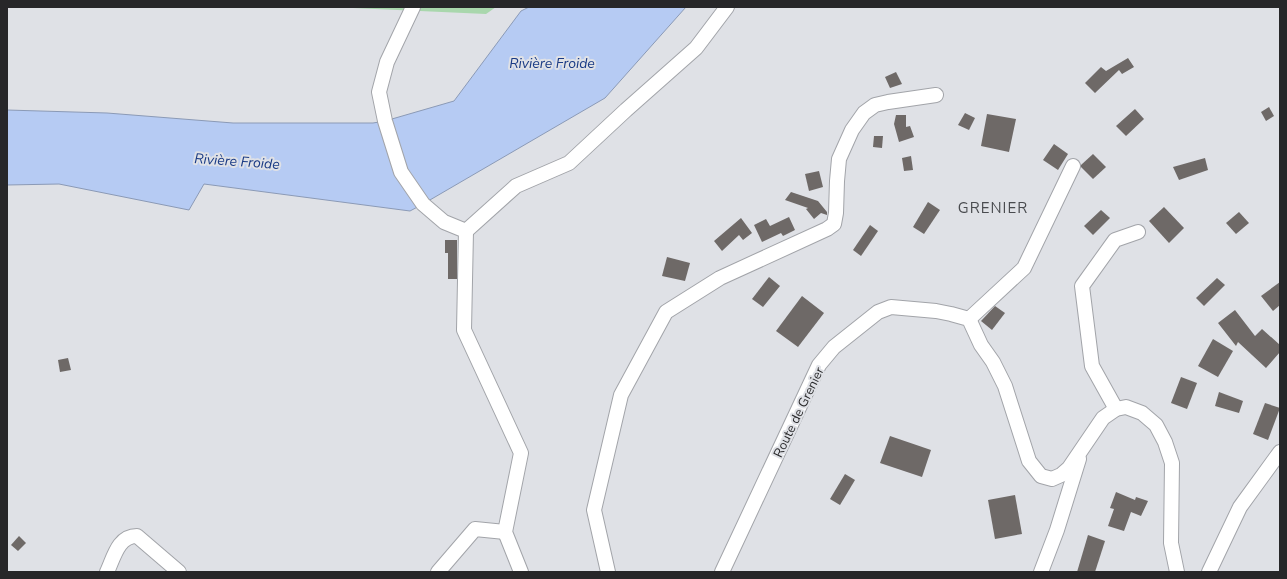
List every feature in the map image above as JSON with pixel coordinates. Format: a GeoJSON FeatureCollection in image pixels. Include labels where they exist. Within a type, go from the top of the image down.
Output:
{"type":"FeatureCollection","features":[{"type":"Feature","properties":{"kind":"street"},"geometry":{"type":"LineString","coordinates":[[413,7],[387,62],[379,92],[385,121],[401,172],[423,204],[444,222],[466,231]]}},
{"type":"Feature","properties":{"kind":"street"},"geometry":{"type":"LineString","coordinates":[[521,572],[505,532],[521,453],[464,330],[466,231],[516,186],[569,163],[696,48],[727,7]]}},
{"type":"Feature","properties":{"kind":"street"},"geometry":{"type":"LineString","coordinates":[[608,572],[594,510],[621,394],[666,312],[720,278],[827,229],[834,224],[839,159],[852,130],[864,113],[875,105],[936,95]]}},
{"type":"Feature","properties":{"kind":"street"},"geometry":{"type":"LineString","coordinates":[[1073,166],[1024,268],[969,319],[981,345],[993,362],[1005,386],[1029,461],[1041,476],[1052,480],[1069,468],[1102,418],[1116,408],[1126,407],[1142,413],[1156,425],[1172,463],[1171,542],[1177,572]]}},
{"type":"Feature","properties":{"kind":"street"},"geometry":{"type":"LineString","coordinates":[[1116,408],[1092,366],[1082,286],[1115,240],[1138,232]]}},
{"type":"Feature","properties":{"kind":"street","name":"Route de Grenier"},"geometry":{"type":"LineString","coordinates":[[722,572],[819,365],[834,347],[878,312],[891,307],[936,311],[969,319]]}},
{"type":"Feature","properties":{"kind":"street"},"geometry":{"type":"LineString","coordinates":[[1041,572],[1057,530],[1082,449]]}},
{"type":"Feature","properties":{"kind":"street"},"geometry":{"type":"LineString","coordinates":[[1209,572],[1240,507],[1280,452]]}},
{"type":"Feature","properties":{"kind":"street"},"geometry":{"type":"LineString","coordinates":[[438,572],[475,529],[505,532]]}},
{"type":"Feature","properties":{"kind":"street"},"geometry":{"type":"LineString","coordinates":[[107,572],[120,543],[129,536],[137,536],[179,572]]}},
{"type":"Feature","properties":{"kind":"green space"},"geometry":{"type":"Polygon","coordinates":[[[331,7],[496,7],[486,14],[331,7]]]}},
{"type":"Feature","properties":{"kind":"water","name":"Rivière Froide"},"geometry":{"type":"Polygon","coordinates":[[[529,7],[686,7],[605,98],[410,211],[204,184],[189,210],[59,184],[7,185],[7,110],[107,113],[233,123],[373,123],[385,121],[454,101],[521,11],[529,7]]]}},
{"type":"Feature","properties":{"kind":"building"},"geometry":{"type":"Polygon","coordinates":[[[1128,58],[1134,67],[1122,74],[1119,70],[1095,93],[1085,83],[1101,67],[1106,71],[1128,58]]]}},
{"type":"Feature","properties":{"kind":"building"},"geometry":{"type":"Polygon","coordinates":[[[896,72],[902,84],[890,88],[885,77],[896,72]]]}},
{"type":"Feature","properties":{"kind":"building"},"geometry":{"type":"Polygon","coordinates":[[[1269,107],[1274,116],[1266,121],[1261,112],[1269,107]]]}},
{"type":"Feature","properties":{"kind":"building"},"geometry":{"type":"Polygon","coordinates":[[[1135,109],[1144,119],[1126,136],[1116,126],[1135,109]]]}},
{"type":"Feature","properties":{"kind":"building"},"geometry":{"type":"Polygon","coordinates":[[[965,113],[975,118],[969,130],[958,125],[965,113]]]}},
{"type":"Feature","properties":{"kind":"building"},"geometry":{"type":"Polygon","coordinates":[[[987,114],[1016,119],[1009,152],[981,146],[987,114]]]}},
{"type":"Feature","properties":{"kind":"building"},"geometry":{"type":"Polygon","coordinates":[[[896,115],[906,115],[906,127],[910,126],[914,137],[899,142],[894,124],[896,115]]]}},
{"type":"Feature","properties":{"kind":"building"},"geometry":{"type":"Polygon","coordinates":[[[874,136],[883,136],[882,148],[873,147],[874,136]]]}},
{"type":"Feature","properties":{"kind":"building"},"geometry":{"type":"Polygon","coordinates":[[[1054,144],[1068,154],[1058,170],[1043,160],[1054,144]]]}},
{"type":"Feature","properties":{"kind":"building"},"geometry":{"type":"Polygon","coordinates":[[[1093,154],[1106,167],[1093,179],[1081,167],[1081,165],[1093,154]]]}},
{"type":"Feature","properties":{"kind":"building"},"geometry":{"type":"Polygon","coordinates":[[[911,156],[913,170],[904,171],[902,158],[911,156]]]}},
{"type":"Feature","properties":{"kind":"building"},"geometry":{"type":"Polygon","coordinates":[[[1205,158],[1208,170],[1179,180],[1173,167],[1205,158]]]}},
{"type":"Feature","properties":{"kind":"building"},"geometry":{"type":"Polygon","coordinates":[[[819,171],[823,187],[809,191],[805,174],[819,171]]]}},
{"type":"Feature","properties":{"kind":"building"},"geometry":{"type":"Polygon","coordinates":[[[791,192],[818,201],[827,212],[827,215],[821,213],[814,219],[806,209],[808,208],[785,200],[791,192]]]}},
{"type":"Feature","properties":{"kind":"building"},"geometry":{"type":"Polygon","coordinates":[[[928,202],[940,210],[924,234],[913,227],[928,202]]]}},
{"type":"Feature","properties":{"kind":"building"},"geometry":{"type":"Polygon","coordinates":[[[1164,207],[1184,228],[1169,243],[1149,221],[1164,207]]]}},
{"type":"Feature","properties":{"kind":"building"},"geometry":{"type":"Polygon","coordinates":[[[1101,210],[1110,218],[1093,235],[1084,226],[1101,210]]]}},
{"type":"Feature","properties":{"kind":"building"},"geometry":{"type":"Polygon","coordinates":[[[1239,212],[1249,223],[1236,234],[1226,223],[1239,212]]]}},
{"type":"Feature","properties":{"kind":"building"},"geometry":{"type":"Polygon","coordinates":[[[789,217],[795,230],[783,236],[781,233],[762,242],[754,225],[766,219],[770,226],[789,217]]]}},
{"type":"Feature","properties":{"kind":"building"},"geometry":{"type":"Polygon","coordinates":[[[741,218],[752,233],[743,240],[739,235],[722,251],[714,241],[741,218]]]}},
{"type":"Feature","properties":{"kind":"building"},"geometry":{"type":"Polygon","coordinates":[[[870,225],[878,231],[861,256],[853,250],[870,225]]]}},
{"type":"Feature","properties":{"kind":"building"},"geometry":{"type":"Polygon","coordinates":[[[445,240],[457,240],[457,279],[448,279],[448,253],[445,253],[445,240]]]}},
{"type":"Feature","properties":{"kind":"building"},"geometry":{"type":"Polygon","coordinates":[[[667,257],[690,263],[685,281],[662,276],[667,257]]]}},
{"type":"Feature","properties":{"kind":"building"},"geometry":{"type":"Polygon","coordinates":[[[769,277],[780,286],[763,307],[752,299],[769,277]]]}},
{"type":"Feature","properties":{"kind":"building"},"geometry":{"type":"Polygon","coordinates":[[[1217,278],[1225,285],[1204,306],[1196,298],[1217,278]]]}},
{"type":"Feature","properties":{"kind":"building"},"geometry":{"type":"Polygon","coordinates":[[[1280,282],[1280,305],[1273,311],[1261,296],[1280,282]]]}},
{"type":"Feature","properties":{"kind":"building"},"geometry":{"type":"Polygon","coordinates":[[[802,296],[824,313],[798,347],[776,331],[802,296]]]}},
{"type":"Feature","properties":{"kind":"building"},"geometry":{"type":"Polygon","coordinates":[[[995,306],[1005,313],[992,330],[981,321],[995,306]]]}},
{"type":"Feature","properties":{"kind":"building"},"geometry":{"type":"Polygon","coordinates":[[[1235,310],[1255,336],[1262,329],[1280,345],[1280,352],[1266,368],[1238,342],[1236,346],[1218,323],[1235,310]]]}},
{"type":"Feature","properties":{"kind":"building"},"geometry":{"type":"Polygon","coordinates":[[[1213,339],[1233,351],[1218,377],[1198,366],[1213,339]]]}},
{"type":"Feature","properties":{"kind":"building"},"geometry":{"type":"Polygon","coordinates":[[[68,358],[71,370],[60,372],[58,360],[68,358]]]}},
{"type":"Feature","properties":{"kind":"building"},"geometry":{"type":"Polygon","coordinates":[[[1181,377],[1197,383],[1187,409],[1171,403],[1181,377]]]}},
{"type":"Feature","properties":{"kind":"building"},"geometry":{"type":"Polygon","coordinates":[[[1219,392],[1243,401],[1239,413],[1215,406],[1219,392]]]}},
{"type":"Feature","properties":{"kind":"building"},"geometry":{"type":"Polygon","coordinates":[[[1265,403],[1280,408],[1268,440],[1253,434],[1265,403]]]}},
{"type":"Feature","properties":{"kind":"building"},"geometry":{"type":"Polygon","coordinates":[[[890,436],[931,450],[922,477],[880,463],[890,436]]]}},
{"type":"Feature","properties":{"kind":"building"},"geometry":{"type":"Polygon","coordinates":[[[845,474],[855,480],[840,505],[830,499],[845,474]]]}},
{"type":"Feature","properties":{"kind":"building"},"geometry":{"type":"Polygon","coordinates":[[[1116,492],[1135,500],[1136,497],[1148,501],[1141,516],[1131,512],[1124,531],[1108,526],[1114,509],[1110,508],[1116,492]]]}},
{"type":"Feature","properties":{"kind":"building"},"geometry":{"type":"Polygon","coordinates":[[[1015,495],[1022,534],[995,539],[988,500],[1015,495]]]}},
{"type":"Feature","properties":{"kind":"building"},"geometry":{"type":"Polygon","coordinates":[[[1088,535],[1105,541],[1095,572],[1077,572],[1088,535]]]}},
{"type":"Feature","properties":{"kind":"building"},"geometry":{"type":"Polygon","coordinates":[[[19,536],[26,543],[18,551],[11,545],[19,536]]]}},
{"type":"Feature","properties":{"kind":"district","name":"GRENIER"},"geometry":{"type":"Point","coordinates":[993,208]}}]}
